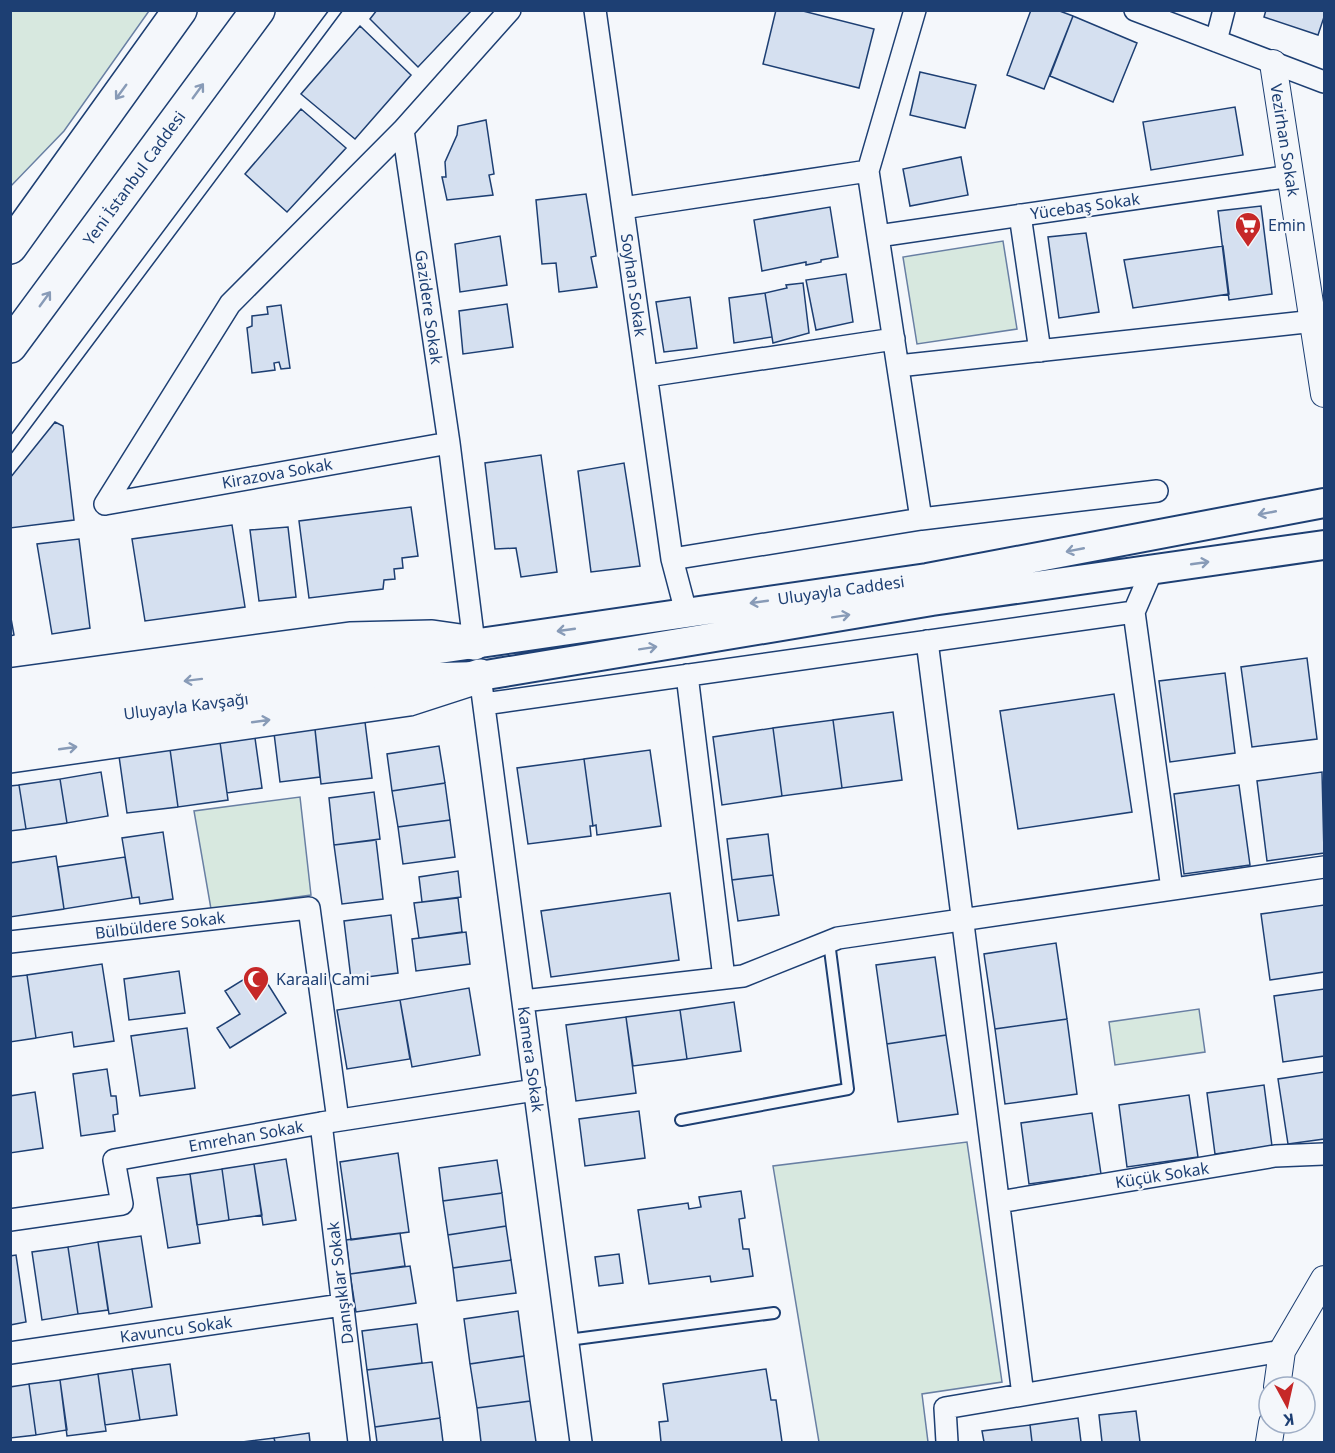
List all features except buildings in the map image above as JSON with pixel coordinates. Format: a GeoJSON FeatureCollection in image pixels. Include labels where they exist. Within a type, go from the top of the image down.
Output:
{"type":"FeatureCollection","features":[{"type":"Feature","properties":{"kind":"highway"},"geometry":{"type":"LineString","coordinates":[[10,247],[180,10]]}},
{"type":"Feature","properties":{"kind":"highway","name":"Yeni İstanbul Caddesi"},"geometry":{"type":"LineString","coordinates":[[10,346],[258,10]]}},
{"type":"Feature","properties":{"kind":"highway"},"geometry":{"type":"LineString","coordinates":[[10,685],[351,639],[432,637],[474,643]]}},
{"type":"Feature","properties":{"kind":"highway"},"geometry":{"type":"LineString","coordinates":[[10,756],[482,690]]}},
{"type":"Feature","properties":{"kind":"main road","name":"Uluyayla Caddesi"},"geometry":{"type":"LineString","coordinates":[[358,672],[474,643],[927,578],[1324,502]]}},
{"type":"Feature","properties":{"kind":"main road","name":"Uluyayla Caddesi"},"geometry":{"type":"LineString","coordinates":[[358,672],[482,690],[921,603],[1324,545]]}},
{"type":"Feature","properties":{"kind":"main road","name":"Uluyayla Kavşağı"},"geometry":{"type":"LineString","coordinates":[[10,704],[358,672]]}},
{"type":"Feature","properties":{"kind":"main road","name":"Uluyayla Kavşağı"},"geometry":{"type":"LineString","coordinates":[[10,729],[358,672]]}},
{"type":"Feature","properties":{"kind":"street"},"geometry":{"type":"LineString","coordinates":[[403,130],[510,10]]}},
{"type":"Feature","properties":{"kind":"street","name":"Soyhan Sokak"},"geometry":{"type":"LineString","coordinates":[[595,10],[672,559],[686,612]]}},
{"type":"Feature","properties":{"kind":"street"},"geometry":{"type":"LineString","coordinates":[[915,10],[868,171],[921,519]]}},
{"type":"Feature","properties":{"kind":"street"},"geometry":{"type":"LineString","coordinates":[[1135,10],[1324,82]]}},
{"type":"Feature","properties":{"kind":"street"},"geometry":{"type":"LineString","coordinates":[[1216,41],[1224,10]]}},
{"type":"Feature","properties":{"kind":"street","name":"Vezirhan Sokak"},"geometry":{"type":"LineString","coordinates":[[1273,63],[1291,176],[1319,320],[1324,394]]}},
{"type":"Feature","properties":{"kind":"street","name":"Gazidere Sokak"},"geometry":{"type":"LineString","coordinates":[[403,130],[449,443],[474,643]]}},
{"type":"Feature","properties":{"kind":"street","name":"Kirazova Sokak"},"geometry":{"type":"LineString","coordinates":[[403,130],[230,304],[105,504],[449,443]]}},
{"type":"Feature","properties":{"kind":"street"},"geometry":{"type":"LineString","coordinates":[[623,208],[868,171]]}},
{"type":"Feature","properties":{"kind":"street","name":"Yücebaş Sokak"},"geometry":{"type":"LineString","coordinates":[[878,236],[1291,176]]}},
{"type":"Feature","properties":{"kind":"street"},"geometry":{"type":"LineString","coordinates":[[1020,215],[1040,351]]}},
{"type":"Feature","properties":{"kind":"street"},"geometry":{"type":"LineString","coordinates":[[898,366],[1319,320]]}},
{"type":"Feature","properties":{"kind":"street"},"geometry":{"type":"LineString","coordinates":[[647,376],[894,339]]}},
{"type":"Feature","properties":{"kind":"street"},"geometry":{"type":"LineString","coordinates":[[672,559],[921,519],[1157,491]]}},
{"type":"Feature","properties":{"kind":"street"},"geometry":{"type":"LineString","coordinates":[[1152,570],[1134,612],[1172,889]]}},
{"type":"Feature","properties":{"kind":"street"},"geometry":{"type":"LineString","coordinates":[[482,690],[687,675],[1134,612]]}},
{"type":"Feature","properties":{"kind":"street"},"geometry":{"type":"LineString","coordinates":[[927,641],[965,919],[1023,1395]]}},
{"type":"Feature","properties":{"kind":"street"},"geometry":{"type":"LineString","coordinates":[[687,675],[724,978]]}},
{"type":"Feature","properties":{"kind":"street","name":"Kamera Sokak"},"geometry":{"type":"LineString","coordinates":[[482,690],[581,1443]]}},
{"type":"Feature","properties":{"kind":"street"},"geometry":{"type":"LineString","coordinates":[[523,1001],[743,976],[829,942],[965,919],[1324,867]]}},
{"type":"Feature","properties":{"kind":"street","name":"Bülbüldere Sokak"},"geometry":{"type":"LineString","coordinates":[[10,942],[309,908]]}},
{"type":"Feature","properties":{"kind":"street","name":"Danışıklar Sokak"},"geometry":{"type":"LineString","coordinates":[[309,908],[329,1121],[342,1305],[359,1443]]}},
{"type":"Feature","properties":{"kind":"street","name":"Emrehan Sokak"},"geometry":{"type":"LineString","coordinates":[[10,1220],[122,1204],[114,1160],[329,1121],[535,1090]]}},
{"type":"Feature","properties":{"kind":"street","name":"Küçük Sokak"},"geometry":{"type":"LineString","coordinates":[[999,1202],[1275,1156],[1324,1154]]}},
{"type":"Feature","properties":{"kind":"street"},"geometry":{"type":"LineString","coordinates":[[1279,1375],[1282,1351],[1324,1279]]}},
{"type":"Feature","properties":{"kind":"street","name":"Kavuncu Sokak"},"geometry":{"type":"LineString","coordinates":[[10,1353],[342,1305]]}},
{"type":"Feature","properties":{"kind":"street"},"geometry":{"type":"LineString","coordinates":[[946,1443],[945,1408],[1282,1351]]}},
{"type":"Feature","properties":{"kind":"lane"},"geometry":{"type":"LineString","coordinates":[[681,1120],[848,1089],[829,942]]}},
{"type":"Feature","properties":{"kind":"lane"},"geometry":{"type":"LineString","coordinates":[[568,1340],[774,1313]]}},
{"type":"Feature","properties":{"kind":"shaded area"},"geometry":{"type":"Polygon","coordinates":[[[11,10],[149,11],[64,131],[11,186],[11,10]]]}},
{"type":"Feature","properties":{"kind":"shaded area"},"geometry":{"type":"Polygon","coordinates":[[[1003,241],[1017,329],[917,344],[903,257],[1003,241]]]}},
{"type":"Feature","properties":{"kind":"shaded area"},"geometry":{"type":"Polygon","coordinates":[[[300,797],[311,895],[211,909],[194,811],[300,797]]]}},
{"type":"Feature","properties":{"kind":"shaded area"},"geometry":{"type":"Polygon","coordinates":[[[1199,1009],[1205,1052],[1115,1065],[1109,1022],[1199,1009]]]}},
{"type":"Feature","properties":{"kind":"shaded area"},"geometry":{"type":"Polygon","coordinates":[[[967,1142],[1002,1382],[922,1394],[928,1442],[819,1442],[773,1166],[967,1142]]]}},
{"type":"Feature","properties":{"kind":"tram line"},"geometry":{"type":"LineString","coordinates":[[10,436],[329,10]]}},
{"type":"Feature","properties":{"kind":"tram line"},"geometry":{"type":"LineString","coordinates":[[10,455],[343,10]]}},
{"type":"Feature","properties":{"kind":"place","name":"Emin"},"geometry":{"type":"Point","coordinates":[1248,248]}},
{"type":"Feature","properties":{"kind":"place","name":"Karaali Cami"},"geometry":{"type":"Point","coordinates":[256,1002]}}]}
